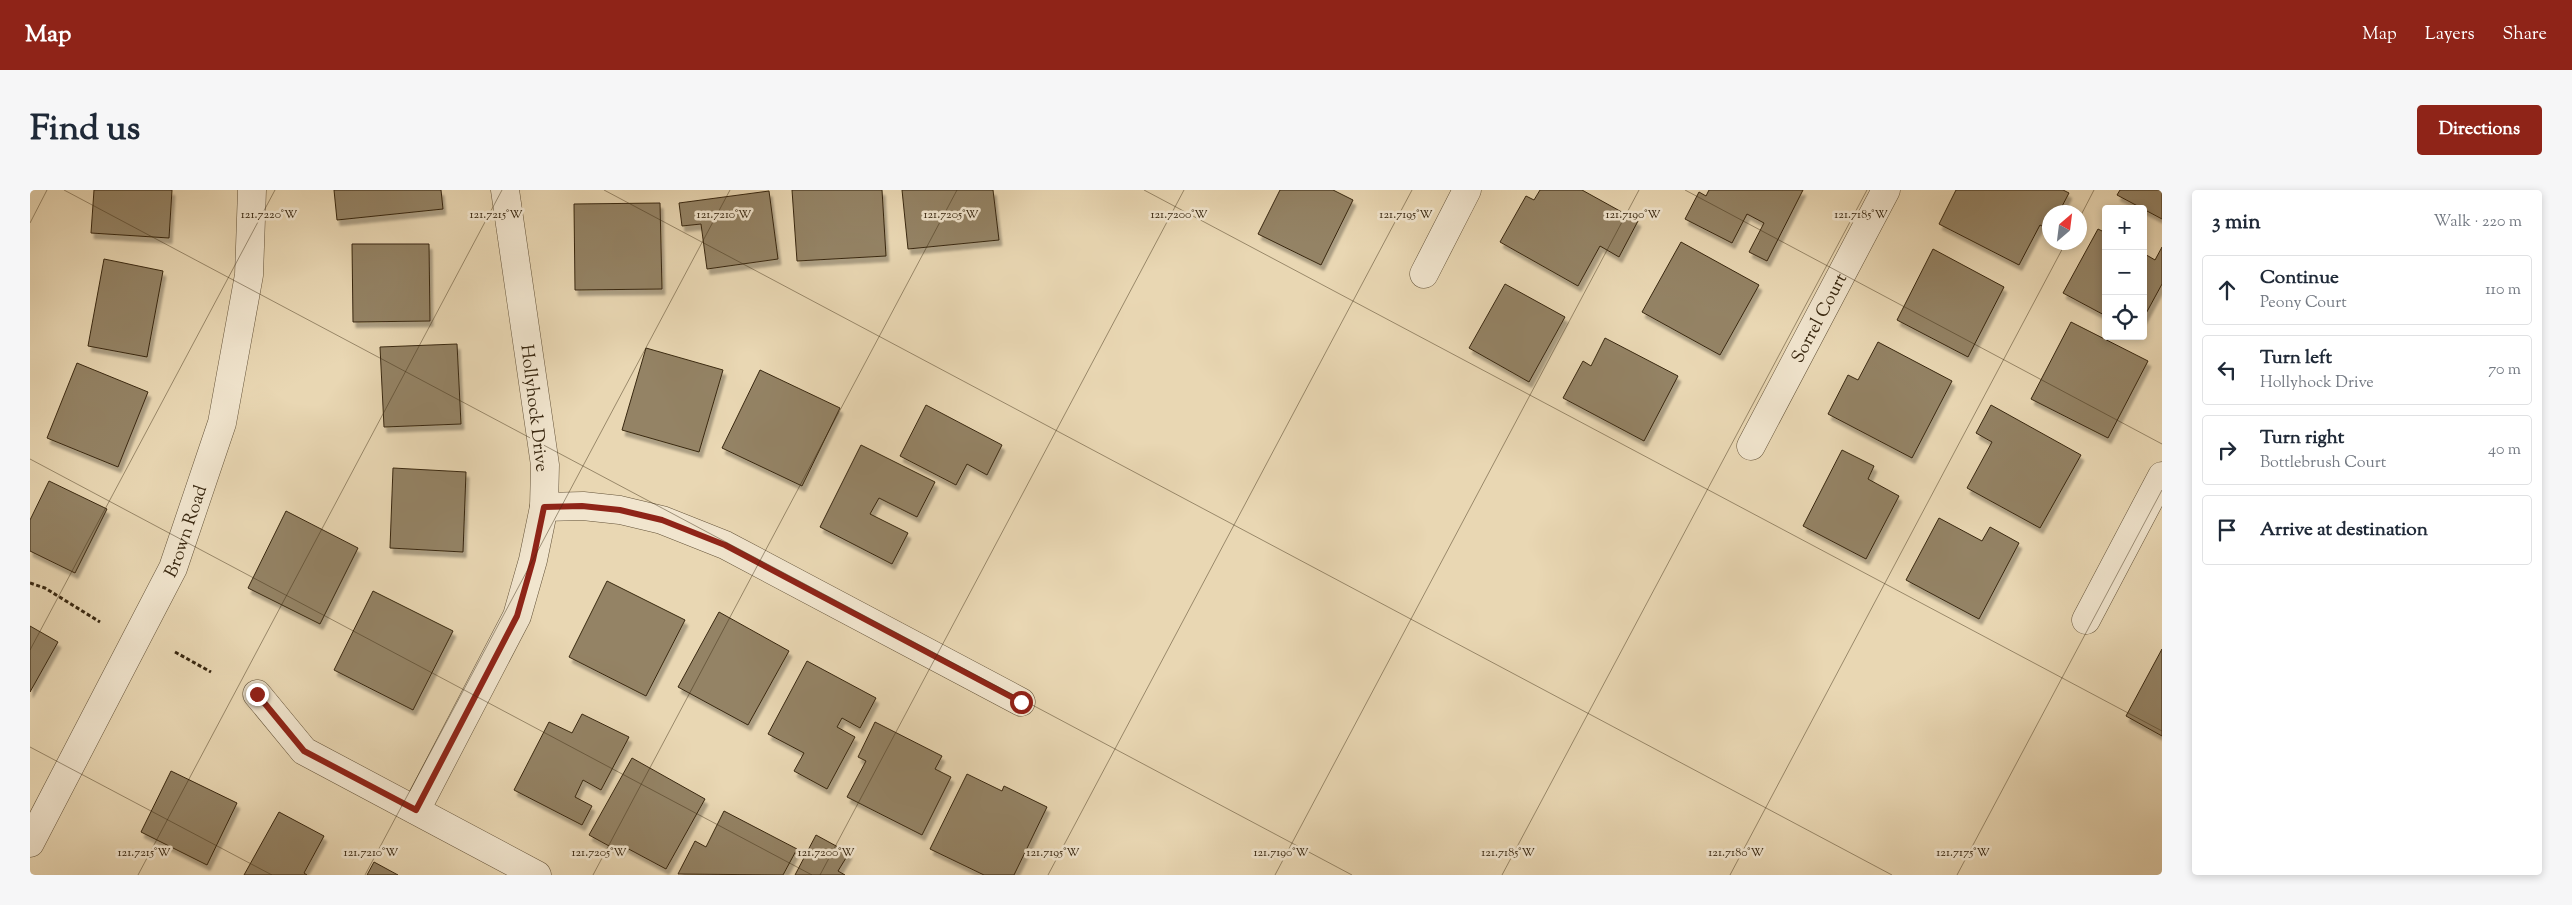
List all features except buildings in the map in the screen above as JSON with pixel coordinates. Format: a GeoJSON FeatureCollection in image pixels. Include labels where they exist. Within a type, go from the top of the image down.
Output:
{"type":"FeatureCollection","features":[{"type":"Feature","properties":{"kind":"street","name":"Brown Road"},"geometry":{"type":"LineString","coordinates":[[30,843],[173,568],[222,423],[249,275],[252,190]]}},
{"type":"Feature","properties":{"kind":"street","name":"Hollyhock Drive"},"geometry":{"type":"LineString","coordinates":[[416,810],[517,616],[533,560],[544,507],[545,465],[506,190]]}},
{"type":"Feature","properties":{"kind":"street"},"geometry":{"type":"LineString","coordinates":[[1424,274],[1467,190]]}},
{"type":"Feature","properties":{"kind":"street","name":"Sorrel Court"},"geometry":{"type":"LineString","coordinates":[[1751,446],[1886,190]]}},
{"type":"Feature","properties":{"kind":"street"},"geometry":{"type":"LineString","coordinates":[[2086,620],[2162,476]]}},
{"type":"Feature","properties":{"kind":"street"},"geometry":{"type":"LineString","coordinates":[[544,507],[582,506],[620,510],[662,520],[725,545],[1021,702]]}},
{"type":"Feature","properties":{"kind":"street"},"geometry":{"type":"LineString","coordinates":[[257,694],[304,751],[537,875]]}},
{"type":"Feature","properties":{"kind":"path"},"geometry":{"type":"LineString","coordinates":[[30,583],[45,588],[100,622]]}},
{"type":"Feature","properties":{"kind":"path"},"geometry":{"type":"LineString","coordinates":[[175,652],[212,672]]}},
{"type":"Feature","properties":{"kind":"route"},"geometry":{"type":"LineString","coordinates":[[257,694],[304,751],[416,810],[517,616],[533,560],[544,507],[582,506],[620,510],[662,520],[725,545],[1021,702]]}}]}
